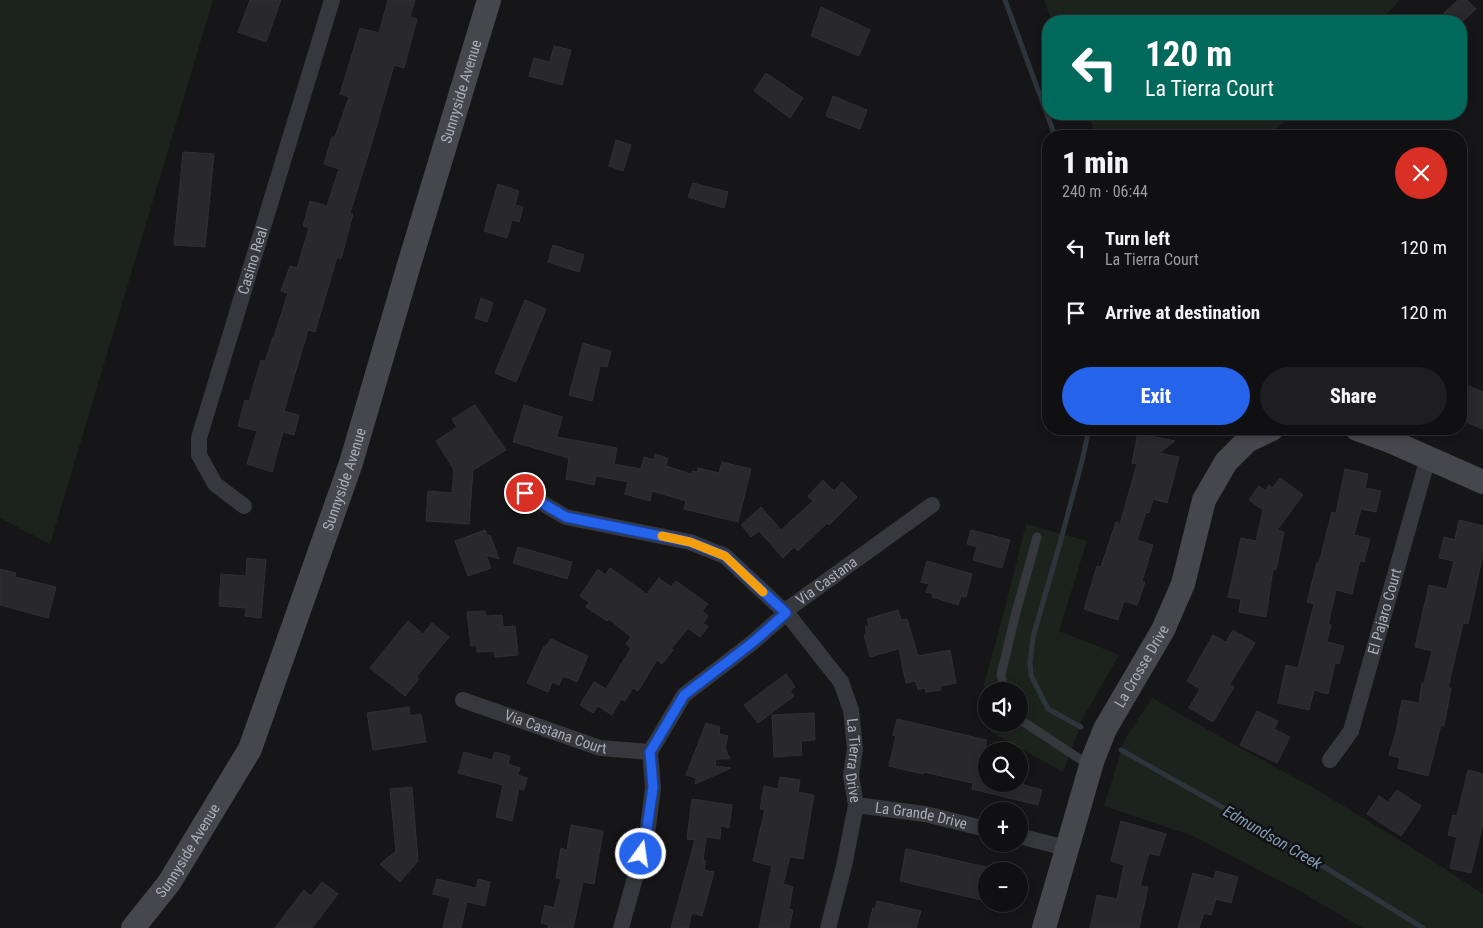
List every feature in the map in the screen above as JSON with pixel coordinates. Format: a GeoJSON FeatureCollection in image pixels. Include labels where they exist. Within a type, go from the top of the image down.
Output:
{"type":"FeatureCollection","features":[{"type":"Feature","properties":{"kind":"street","name":"Casino Real"},"geometry":{"type":"LineString","coordinates":[[244,506],[215,484],[199,455],[199,438],[332,0]]}},
{"type":"Feature","properties":{"kind":"street","name":"Sunnyside Avenue"},"geometry":{"type":"LineString","coordinates":[[133,928],[169,883],[250,749],[351,463],[489,0]]}},
{"type":"Feature","properties":{"kind":"street","name":"La Crosse Drive"},"geometry":{"type":"LineString","coordinates":[[1044,928],[1066,848],[1105,729],[1163,630],[1183,584],[1204,500],[1226,462],[1247,441],[1260,435]]}},
{"type":"Feature","properties":{"kind":"street"},"geometry":{"type":"LineString","coordinates":[[1372,435],[1483,482]]}},
{"type":"Feature","properties":{"kind":"street","name":"El Pajaro Court"},"geometry":{"type":"LineString","coordinates":[[1330,760],[1352,731],[1428,458]]}},
{"type":"Feature","properties":{"kind":"street","name":"La Tierra Drive"},"geometry":{"type":"LineString","coordinates":[[525,493],[566,517],[690,542],[725,556],[785,612],[841,682],[851,710],[855,749],[851,776],[856,805],[844,866],[828,928]]}},
{"type":"Feature","properties":{"kind":"street","name":"Via Castana"},"geometry":{"type":"LineString","coordinates":[[650,752],[684,695],[752,643],[785,612],[932,505]]}},
{"type":"Feature","properties":{"kind":"street","name":"Via Castana Court"},"geometry":{"type":"LineString","coordinates":[[464,700],[600,748],[650,752]]}},
{"type":"Feature","properties":{"kind":"street"},"geometry":{"type":"LineString","coordinates":[[621,928],[646,835],[653,787],[650,752]]}},
{"type":"Feature","properties":{"kind":"street","name":"La Grande Drive"},"geometry":{"type":"LineString","coordinates":[[856,805],[926,814],[978,826]]}},
{"type":"Feature","properties":{"kind":"street"},"geometry":{"type":"LineString","coordinates":[[1028,838],[1066,848]]}},
{"type":"Feature","properties":{"kind":"lane"},"geometry":{"type":"LineString","coordinates":[[1003,682],[1001,675],[1036,537]]}},
{"type":"Feature","properties":{"kind":"lane"},"geometry":{"type":"LineString","coordinates":[[1028,725],[1091,767]]}},
{"type":"Feature","properties":{"kind":"shaded area"},"geometry":{"type":"Polygon","coordinates":[[[0,0],[213,0],[50,544],[0,518],[0,0]]]}},
{"type":"Feature","properties":{"kind":"shaded area"},"geometry":{"type":"Polygon","coordinates":[[[1044,0],[1400,0],[1386,15],[1050,15],[1044,0]]]}},
{"type":"Feature","properties":{"kind":"shaded area"},"geometry":{"type":"Polygon","coordinates":[[[1090,120],[1285,120],[1275,130],[1094,130],[1090,120]]]}},
{"type":"Feature","properties":{"kind":"shaded area"},"geometry":{"type":"Polygon","coordinates":[[[1026,524],[1087,541],[1059,631],[1119,655],[1083,718],[1063,772],[1028,753],[1028,742],[1009,742],[991,732],[1028,732],[1028,682],[985,682],[1026,524]]]}},
{"type":"Feature","properties":{"kind":"shaded area"},"geometry":{"type":"Polygon","coordinates":[[[1152,698],[1314,788],[1483,894],[1483,928],[1363,928],[1296,889],[1193,836],[1104,806],[1125,739],[1152,698]]]}},
{"type":"Feature","properties":{"kind":"building"},"geometry":{"type":"Polygon","coordinates":[[[250,0],[281,0],[266,42],[238,32],[250,0]]]}},
{"type":"Feature","properties":{"kind":"building"},"geometry":{"type":"Polygon","coordinates":[[[388,0],[415,0],[410,17],[417,19],[404,68],[394,65],[350,213],[353,214],[341,259],[337,257],[315,332],[308,330],[284,411],[299,415],[294,435],[283,432],[272,472],[247,464],[257,431],[238,426],[245,400],[249,401],[261,360],[265,362],[274,337],[288,293],[281,291],[290,266],[297,268],[309,228],[303,226],[310,201],[327,206],[339,169],[324,164],[332,137],[335,137],[349,97],[340,94],[360,28],[379,33],[388,0]]]}},
{"type":"Feature","properties":{"kind":"building"},"geometry":{"type":"Polygon","coordinates":[[[1458,0],[1467,0],[1476,9],[1467,17],[1467,15],[1446,15],[1444,13],[1458,0]]]}},
{"type":"Feature","properties":{"kind":"building"},"geometry":{"type":"Polygon","coordinates":[[[821,7],[870,30],[859,56],[811,36],[821,7]]]}},
{"type":"Feature","properties":{"kind":"building"},"geometry":{"type":"Polygon","coordinates":[[[554,46],[571,50],[562,85],[529,76],[534,58],[550,62],[554,46]]]}},
{"type":"Feature","properties":{"kind":"building"},"geometry":{"type":"Polygon","coordinates":[[[766,73],[803,98],[790,118],[754,91],[766,73]]]}},
{"type":"Feature","properties":{"kind":"building"},"geometry":{"type":"Polygon","coordinates":[[[833,96],[867,110],[860,129],[826,116],[833,96]]]}},
{"type":"Feature","properties":{"kind":"building"},"geometry":{"type":"Polygon","coordinates":[[[616,140],[631,145],[623,171],[609,166],[616,140]]]}},
{"type":"Feature","properties":{"kind":"building"},"geometry":{"type":"Polygon","coordinates":[[[183,152],[214,154],[205,247],[174,245],[183,152]]]}},
{"type":"Feature","properties":{"kind":"building"},"geometry":{"type":"Polygon","coordinates":[[[693,183],[728,192],[724,208],[688,197],[693,183]]]}},
{"type":"Feature","properties":{"kind":"building"},"geometry":{"type":"Polygon","coordinates":[[[498,184],[519,191],[515,205],[523,207],[519,222],[512,220],[507,238],[484,231],[498,184]]]}},
{"type":"Feature","properties":{"kind":"building"},"geometry":{"type":"Polygon","coordinates":[[[553,245],[584,255],[579,272],[548,262],[553,245]]]}},
{"type":"Feature","properties":{"kind":"building"},"geometry":{"type":"Polygon","coordinates":[[[481,298],[493,303],[487,322],[475,318],[481,298]]]}},
{"type":"Feature","properties":{"kind":"building"},"geometry":{"type":"Polygon","coordinates":[[[525,300],[546,309],[516,382],[495,373],[525,300]]]}},
{"type":"Feature","properties":{"kind":"building"},"geometry":{"type":"Polygon","coordinates":[[[583,343],[611,351],[607,367],[600,366],[592,401],[569,395],[583,343]]]}},
{"type":"Feature","properties":{"kind":"building"},"geometry":{"type":"Polygon","coordinates":[[[1467,385],[1483,392],[1483,429],[1467,422],[1467,385]]]}},
{"type":"Feature","properties":{"kind":"building"},"geometry":{"type":"Polygon","coordinates":[[[475,405],[506,450],[473,470],[469,524],[426,521],[428,491],[452,493],[454,470],[436,441],[457,427],[452,419],[475,405]]]}},
{"type":"Feature","properties":{"kind":"building"},"geometry":{"type":"Polygon","coordinates":[[[524,405],[562,417],[557,437],[617,448],[614,464],[641,469],[644,457],[654,460],[655,454],[668,458],[666,466],[692,474],[692,471],[697,472],[698,468],[719,473],[722,462],[751,469],[738,522],[684,509],[686,501],[652,491],[650,501],[625,494],[628,482],[596,476],[594,485],[566,479],[569,458],[513,442],[524,405]]]}},
{"type":"Feature","properties":{"kind":"building"},"geometry":{"type":"Polygon","coordinates":[[[1138,435],[1147,435],[1175,441],[1159,453],[1179,457],[1167,503],[1153,499],[1149,513],[1146,512],[1137,540],[1153,545],[1142,581],[1145,582],[1137,605],[1124,601],[1118,620],[1084,609],[1097,566],[1101,567],[1116,522],[1120,524],[1137,464],[1132,463],[1138,435]]]}},
{"type":"Feature","properties":{"kind":"building"},"geometry":{"type":"Polygon","coordinates":[[[1345,469],[1368,474],[1365,488],[1381,491],[1376,512],[1361,509],[1354,535],[1370,539],[1364,562],[1360,561],[1352,594],[1336,590],[1328,625],[1331,625],[1327,642],[1344,646],[1339,664],[1335,663],[1328,694],[1314,690],[1309,710],[1278,703],[1286,665],[1298,668],[1314,604],[1307,602],[1332,512],[1336,513],[1345,469]]]}},
{"type":"Feature","properties":{"kind":"building"},"geometry":{"type":"Polygon","coordinates":[[[1280,478],[1303,495],[1277,530],[1284,532],[1276,570],[1273,569],[1266,617],[1239,612],[1241,599],[1228,597],[1241,538],[1256,541],[1263,510],[1249,500],[1259,486],[1265,490],[1269,485],[1273,488],[1280,478]]]}},
{"type":"Feature","properties":{"kind":"building"},"geometry":{"type":"Polygon","coordinates":[[[823,480],[834,491],[842,482],[857,497],[829,525],[827,523],[798,551],[794,547],[783,558],[759,531],[751,537],[741,525],[761,507],[781,530],[813,501],[808,496],[823,480]]]}},
{"type":"Feature","properties":{"kind":"building"},"geometry":{"type":"Polygon","coordinates":[[[1459,520],[1483,526],[1483,554],[1468,624],[1463,623],[1448,688],[1451,688],[1444,726],[1441,725],[1428,776],[1398,768],[1400,758],[1389,755],[1396,732],[1402,700],[1419,703],[1422,683],[1424,683],[1432,651],[1415,647],[1429,585],[1447,589],[1454,561],[1439,558],[1444,537],[1455,540],[1459,520]]]}},
{"type":"Feature","properties":{"kind":"building"},"geometry":{"type":"Polygon","coordinates":[[[485,530],[487,536],[490,535],[499,559],[486,555],[491,568],[468,576],[455,541],[485,530]]]}},
{"type":"Feature","properties":{"kind":"building"},"geometry":{"type":"Polygon","coordinates":[[[971,530],[1010,540],[1002,568],[973,560],[977,547],[967,544],[971,530]]]}},
{"type":"Feature","properties":{"kind":"building"},"geometry":{"type":"Polygon","coordinates":[[[518,547],[572,562],[567,579],[513,563],[518,547]]]}},
{"type":"Feature","properties":{"kind":"building"},"geometry":{"type":"Polygon","coordinates":[[[247,558],[266,560],[261,618],[245,616],[246,608],[219,606],[221,574],[246,576],[247,558]]]}},
{"type":"Feature","properties":{"kind":"building"},"geometry":{"type":"Polygon","coordinates":[[[927,561],[972,574],[966,597],[961,596],[958,605],[932,597],[933,594],[926,592],[929,584],[921,582],[927,561]]]}},
{"type":"Feature","properties":{"kind":"building"},"geometry":{"type":"Polygon","coordinates":[[[610,568],[647,594],[659,578],[671,587],[676,581],[708,604],[702,611],[708,616],[703,623],[708,627],[700,637],[688,628],[662,664],[657,660],[638,691],[633,688],[625,701],[621,699],[612,715],[598,706],[593,713],[580,705],[594,682],[606,689],[631,648],[626,644],[631,637],[609,619],[607,621],[586,607],[589,602],[580,596],[598,569],[605,575],[610,568]]]}},
{"type":"Feature","properties":{"kind":"building"},"geometry":{"type":"Polygon","coordinates":[[[0,569],[16,573],[15,577],[56,587],[48,618],[0,605],[0,569]]]}},
{"type":"Feature","properties":{"kind":"building"},"geometry":{"type":"Polygon","coordinates":[[[898,610],[901,620],[907,619],[918,656],[950,650],[956,683],[940,686],[941,690],[926,692],[925,688],[918,690],[916,681],[906,683],[899,649],[870,657],[864,635],[867,634],[865,627],[869,626],[867,619],[898,610]]]}},
{"type":"Feature","properties":{"kind":"building"},"geometry":{"type":"Polygon","coordinates":[[[485,611],[486,616],[502,615],[503,627],[515,626],[518,655],[495,657],[494,651],[477,652],[477,645],[471,646],[467,612],[485,611]]]}},
{"type":"Feature","properties":{"kind":"building"},"geometry":{"type":"Polygon","coordinates":[[[408,621],[423,634],[432,623],[449,637],[416,677],[419,679],[405,696],[370,668],[408,621]]]}},
{"type":"Feature","properties":{"kind":"building"},"geometry":{"type":"Polygon","coordinates":[[[1233,630],[1255,643],[1230,684],[1234,687],[1213,722],[1189,708],[1200,689],[1187,681],[1213,635],[1226,642],[1233,630]]]}},
{"type":"Feature","properties":{"kind":"building"},"geometry":{"type":"Polygon","coordinates":[[[551,639],[588,656],[577,682],[563,676],[559,685],[552,682],[548,692],[527,683],[544,646],[551,639]]]}},
{"type":"Feature","properties":{"kind":"building"},"geometry":{"type":"Polygon","coordinates":[[[786,674],[795,687],[790,691],[794,696],[758,723],[744,705],[786,674]]]}},
{"type":"Feature","properties":{"kind":"building"},"geometry":{"type":"Polygon","coordinates":[[[409,707],[410,716],[421,714],[426,742],[373,750],[367,713],[409,707]]]}},
{"type":"Feature","properties":{"kind":"building"},"geometry":{"type":"Polygon","coordinates":[[[1257,711],[1278,721],[1274,729],[1290,737],[1277,763],[1240,745],[1257,711]]]}},
{"type":"Feature","properties":{"kind":"building"},"geometry":{"type":"Polygon","coordinates":[[[814,713],[815,740],[801,741],[802,755],[774,757],[772,715],[814,713]]]}},
{"type":"Feature","properties":{"kind":"building"},"geometry":{"type":"Polygon","coordinates":[[[897,719],[986,740],[986,742],[978,742],[978,790],[972,789],[973,784],[976,784],[889,766],[896,736],[893,735],[897,719]]]}},
{"type":"Feature","properties":{"kind":"building"},"geometry":{"type":"Polygon","coordinates":[[[706,723],[720,727],[719,734],[728,736],[725,748],[730,759],[716,759],[715,766],[731,768],[695,784],[696,778],[686,775],[706,723]]]}},
{"type":"Feature","properties":{"kind":"building"},"geometry":{"type":"Polygon","coordinates":[[[464,752],[492,760],[495,752],[510,756],[508,764],[520,768],[518,775],[527,778],[524,790],[519,789],[512,821],[496,817],[503,785],[458,773],[464,752]]]}},
{"type":"Feature","properties":{"kind":"building"},"geometry":{"type":"Polygon","coordinates":[[[1468,770],[1483,774],[1483,824],[1471,873],[1450,868],[1457,837],[1448,835],[1453,815],[1457,816],[1468,770]]]}},
{"type":"Feature","properties":{"kind":"building"},"geometry":{"type":"Polygon","coordinates":[[[780,777],[800,780],[798,792],[814,795],[803,859],[790,857],[783,884],[793,887],[789,909],[793,910],[789,928],[759,928],[772,866],[753,861],[765,809],[760,809],[764,786],[778,789],[780,777]]]}},
{"type":"Feature","properties":{"kind":"building"},"geometry":{"type":"Polygon","coordinates":[[[1028,786],[1042,790],[1038,805],[984,792],[1028,792],[1028,786]]]}},
{"type":"Feature","properties":{"kind":"building"},"geometry":{"type":"Polygon","coordinates":[[[412,787],[418,861],[400,882],[380,864],[396,851],[390,789],[412,787]]]}},
{"type":"Feature","properties":{"kind":"building"},"geometry":{"type":"Polygon","coordinates":[[[1397,790],[1421,806],[1401,836],[1367,814],[1379,796],[1388,802],[1397,790]]]}},
{"type":"Feature","properties":{"kind":"building"},"geometry":{"type":"Polygon","coordinates":[[[692,799],[732,805],[729,828],[721,826],[720,839],[706,837],[703,861],[706,861],[704,870],[714,872],[702,916],[692,913],[688,928],[671,928],[695,840],[687,839],[692,799]]]}},
{"type":"Feature","properties":{"kind":"building"},"geometry":{"type":"Polygon","coordinates":[[[1121,821],[1166,834],[1159,856],[1149,853],[1140,886],[1148,887],[1139,928],[1090,928],[1097,895],[1117,899],[1124,865],[1111,861],[1121,821]]]}},
{"type":"Feature","properties":{"kind":"building"},"geometry":{"type":"Polygon","coordinates":[[[571,825],[603,831],[594,884],[583,882],[573,928],[548,928],[549,925],[541,923],[545,905],[554,908],[561,878],[556,878],[561,848],[567,850],[571,825]]]}},
{"type":"Feature","properties":{"kind":"building"},"geometry":{"type":"Polygon","coordinates":[[[906,849],[978,865],[978,899],[900,881],[906,849]]]}},
{"type":"Feature","properties":{"kind":"building"},"geometry":{"type":"Polygon","coordinates":[[[1216,871],[1238,877],[1231,903],[1216,899],[1211,915],[1204,913],[1199,928],[1178,928],[1193,873],[1214,879],[1216,871]]]}},
{"type":"Feature","properties":{"kind":"building"},"geometry":{"type":"Polygon","coordinates":[[[437,879],[476,888],[478,879],[490,882],[485,906],[467,902],[461,928],[443,928],[450,898],[433,894],[437,879]]]}},
{"type":"Feature","properties":{"kind":"building"},"geometry":{"type":"Polygon","coordinates":[[[322,882],[338,894],[312,928],[275,928],[304,890],[311,896],[322,882]]]}},
{"type":"Feature","properties":{"kind":"building"},"geometry":{"type":"Polygon","coordinates":[[[877,901],[921,911],[916,928],[868,928],[873,908],[875,909],[877,901]]]}},
{"type":"Feature","properties":{"kind":"waterway","name":"Edmundson Creek"},"geometry":{"type":"LineString","coordinates":[[1005,0],[1042,101]]}},
{"type":"Feature","properties":{"kind":"waterway","name":"Edmundson Creek"},"geometry":{"type":"LineString","coordinates":[[1049,120],[1053,130]]}},
{"type":"Feature","properties":{"kind":"waterway","name":"Edmundson Creek"},"geometry":{"type":"LineString","coordinates":[[1081,727],[1048,709],[1031,675],[1030,662],[1033,637],[1088,435]]}},
{"type":"Feature","properties":{"kind":"waterway","name":"Edmundson Creek"},"geometry":{"type":"LineString","coordinates":[[1121,750],[1284,842],[1423,928]]}},
{"type":"Feature","properties":{"kind":"slow traffic"},"geometry":{"type":"LineString","coordinates":[[662,536],[690,542],[725,556],[763,592]]}},
{"type":"Feature","properties":{"kind":"route"},"geometry":{"type":"LineString","coordinates":[[525,493],[566,517],[690,542],[725,556],[786,613],[752,643],[684,695],[650,752],[653,787],[646,835],[641,854]]}}]}
